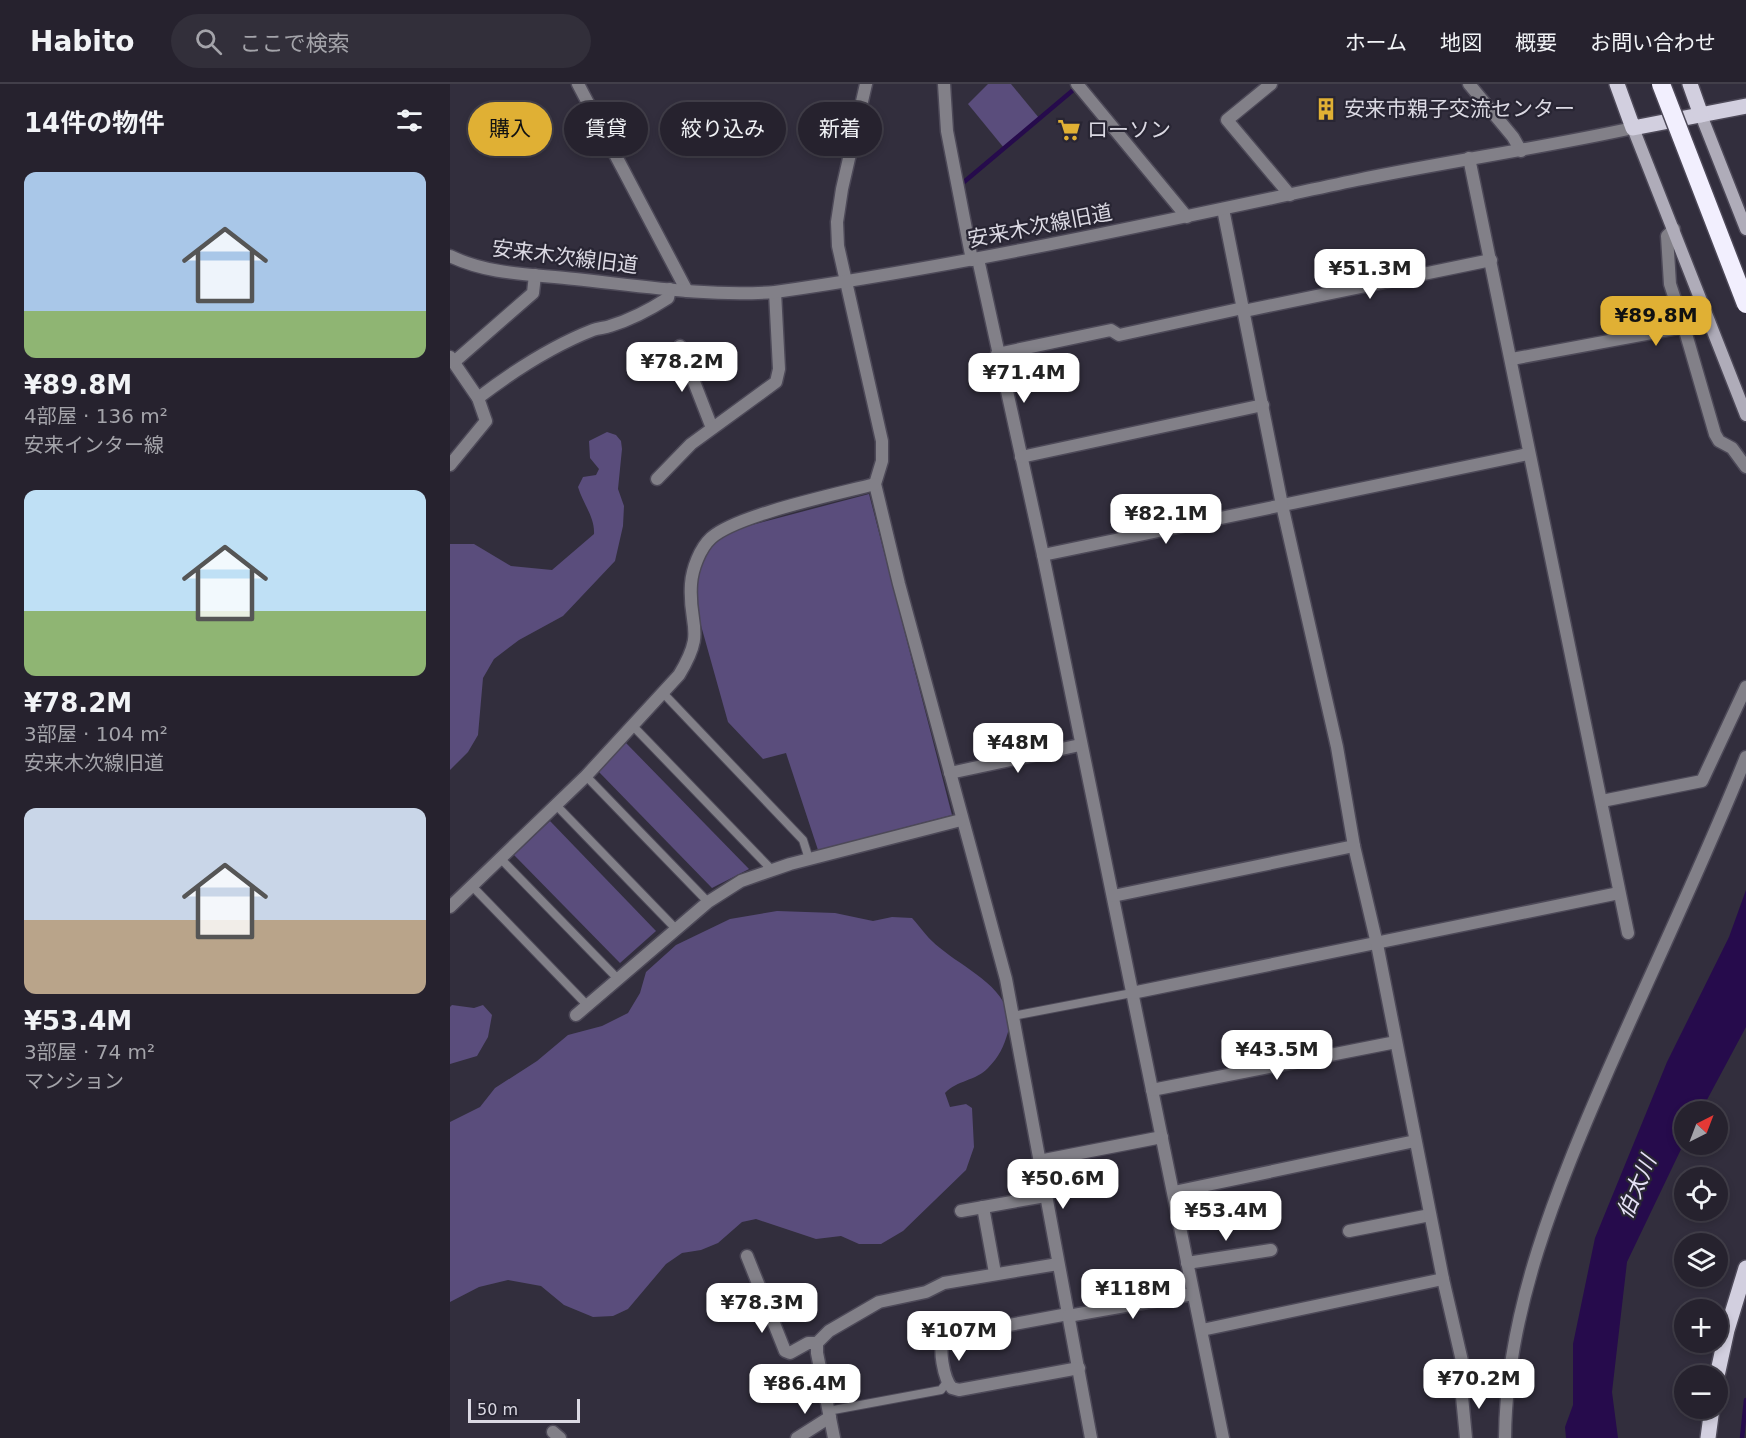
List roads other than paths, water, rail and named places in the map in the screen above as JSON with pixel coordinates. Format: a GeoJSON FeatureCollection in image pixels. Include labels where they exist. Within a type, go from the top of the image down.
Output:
{"type":"FeatureCollection","features":[{"type":"Feature","properties":{"kind":"highway"},"geometry":{"type":"LineString","coordinates":[[1661,84],[1746,304]]}},
{"type":"Feature","properties":{"kind":"highway"},"geometry":{"type":"LineString","coordinates":[[1670,84],[1746,281]]}},
{"type":"Feature","properties":{"kind":"main road"},"geometry":{"type":"LineString","coordinates":[[1617,84],[1746,415]]}},
{"type":"Feature","properties":{"kind":"main road"},"geometry":{"type":"LineString","coordinates":[[1690,84],[1743,216],[1746,229]]}},
{"type":"Feature","properties":{"kind":"main road"},"geometry":{"type":"LineString","coordinates":[[1633,128],[1746,106]]}},
{"type":"Feature","properties":{"kind":"main road"},"geometry":{"type":"LineString","coordinates":[[1719,1365],[1727,1330],[1746,1268]]}},
{"type":"Feature","properties":{"kind":"main road"},"geometry":{"type":"LineString","coordinates":[[1708,1438],[1711,1419]]}},
{"type":"Feature","properties":{"kind":"street"},"geometry":{"type":"LineString","coordinates":[[578,84],[687,291]]}},
{"type":"Feature","properties":{"kind":"street"},"geometry":{"type":"LineString","coordinates":[[866,84],[837,222],[838,246],[882,441],[882,461],[874,484],[961,820],[1006,980],[1091,1438]]}},
{"type":"Feature","properties":{"kind":"street"},"geometry":{"type":"LineString","coordinates":[[944,84],[947,131],[1043,555],[1223,1438]]}},
{"type":"Feature","properties":{"kind":"street"},"geometry":{"type":"LineString","coordinates":[[1077,84],[1187,217]]}},
{"type":"Feature","properties":{"kind":"street"},"geometry":{"type":"LineString","coordinates":[[1271,84],[1227,120],[1290,195]]}},
{"type":"Feature","properties":{"kind":"street"},"geometry":{"type":"LineString","coordinates":[[1469,84],[1521,151]]}},
{"type":"Feature","properties":{"kind":"street","name":"安来木次線旧道"},"geometry":{"type":"LineString","coordinates":[[451,259],[489,270],[687,291],[746,294],[775,292],[975,260],[1469,158],[1521,151],[1633,128]]}},
{"type":"Feature","properties":{"kind":"street"},"geometry":{"type":"LineString","coordinates":[[1469,158],[1628,933]]}},
{"type":"Feature","properties":{"kind":"street"},"geometry":{"type":"LineString","coordinates":[[1223,210],[1282,504],[1337,747],[1354,846],[1377,944],[1414,1141],[1462,1361],[1461,1386],[1466,1438]]}},
{"type":"Feature","properties":{"kind":"street"},"geometry":{"type":"LineString","coordinates":[[1674,229],[1667,236],[1670,284],[1715,434],[1719,441],[1732,448],[1746,467]]}},
{"type":"Feature","properties":{"kind":"street"},"geometry":{"type":"LineString","coordinates":[[997,354],[1111,330],[1119,335],[1491,260]]}},
{"type":"Feature","properties":{"kind":"street"},"geometry":{"type":"LineString","coordinates":[[450,465],[486,421],[478,398],[452,360],[533,293],[536,275]]}},
{"type":"Feature","properties":{"kind":"street"},"geometry":{"type":"LineString","coordinates":[[478,398],[500,381],[558,348],[594,330],[613,326],[657,305],[668,298],[670,289]]}},
{"type":"Feature","properties":{"kind":"street"},"geometry":{"type":"LineString","coordinates":[[657,479],[691,444],[776,382],[779,369],[775,292]]}},
{"type":"Feature","properties":{"kind":"street"},"geometry":{"type":"LineString","coordinates":[[1512,359],[1684,327]]}},
{"type":"Feature","properties":{"kind":"street"},"geometry":{"type":"LineString","coordinates":[[680,346],[712,428]]}},
{"type":"Feature","properties":{"kind":"street"},"geometry":{"type":"LineString","coordinates":[[1021,457],[1263,405]]}},
{"type":"Feature","properties":{"kind":"street"},"geometry":{"type":"LineString","coordinates":[[1043,555],[1528,454]]}},
{"type":"Feature","properties":{"kind":"street"},"geometry":{"type":"LineString","coordinates":[[450,906],[586,776],[664,694],[689,658],[697,636],[691,583],[699,555],[711,538],[734,523],[874,484]]}},
{"type":"Feature","properties":{"kind":"street"},"geometry":{"type":"LineString","coordinates":[[1602,801],[1702,781],[1746,687]]}},
{"type":"Feature","properties":{"kind":"street"},"geometry":{"type":"LineString","coordinates":[[950,773],[1080,745]]}},
{"type":"Feature","properties":{"kind":"street"},"geometry":{"type":"LineString","coordinates":[[1505,1438],[1505,1401],[1516,1333],[1560,1183],[1657,959],[1714,837],[1746,757]]}},
{"type":"Feature","properties":{"kind":"street"},"geometry":{"type":"LineString","coordinates":[[576,1015],[708,902],[728,888],[772,870],[809,859],[961,820]]}},
{"type":"Feature","properties":{"kind":"street"},"geometry":{"type":"LineString","coordinates":[[1113,896],[1354,846]]}},
{"type":"Feature","properties":{"kind":"street"},"geometry":{"type":"LineString","coordinates":[[1132,993],[1619,893]]}},
{"type":"Feature","properties":{"kind":"street"},"geometry":{"type":"LineString","coordinates":[[1152,1090],[1396,1042]]}},
{"type":"Feature","properties":{"kind":"street"},"geometry":{"type":"LineString","coordinates":[[1039,1161],[1162,1137]]}},
{"type":"Feature","properties":{"kind":"street"},"geometry":{"type":"LineString","coordinates":[[1174,1192],[1414,1141]]}},
{"type":"Feature","properties":{"kind":"street"},"geometry":{"type":"LineString","coordinates":[[961,1211],[1045,1196]]}},
{"type":"Feature","properties":{"kind":"street"},"geometry":{"type":"LineString","coordinates":[[983,1207],[995,1273]]}},
{"type":"Feature","properties":{"kind":"street"},"geometry":{"type":"LineString","coordinates":[[1348,1231],[1430,1215]]}},
{"type":"Feature","properties":{"kind":"street"},"geometry":{"type":"LineString","coordinates":[[1187,1263],[1270,1250]]}},
{"type":"Feature","properties":{"kind":"street"},"geometry":{"type":"LineString","coordinates":[[747,1256],[785,1351],[790,1353],[808,1343],[817,1343],[829,1331],[879,1302],[926,1292],[944,1283],[1058,1264]]}},
{"type":"Feature","properties":{"kind":"street"},"geometry":{"type":"LineString","coordinates":[[1202,1330],[1443,1279]]}},
{"type":"Feature","properties":{"kind":"street"},"geometry":{"type":"LineString","coordinates":[[1079,1368],[959,1390],[952,1388],[947,1382],[941,1348],[945,1337],[1193,1294]]}},
{"type":"Feature","properties":{"kind":"street"},"geometry":{"type":"LineString","coordinates":[[817,1343],[834,1438]]}},
{"type":"Feature","properties":{"kind":"street"},"geometry":{"type":"LineString","coordinates":[[797,1438],[829,1414]]}},
{"type":"Feature","properties":{"kind":"lane"},"geometry":{"type":"LineString","coordinates":[[664,694],[804,840],[809,859]]}},
{"type":"Feature","properties":{"kind":"lane"},"geometry":{"type":"LineString","coordinates":[[633,726],[772,870]]}},
{"type":"Feature","properties":{"kind":"lane"},"geometry":{"type":"LineString","coordinates":[[586,776],[708,902]]}},
{"type":"Feature","properties":{"kind":"lane"},"geometry":{"type":"LineString","coordinates":[[556,805],[676,929]]}},
{"type":"Feature","properties":{"kind":"lane"},"geometry":{"type":"LineString","coordinates":[[500,858],[618,979]]}},
{"type":"Feature","properties":{"kind":"lane"},"geometry":{"type":"LineString","coordinates":[[472,886],[587,1005]]}},
{"type":"Feature","properties":{"kind":"lane"},"geometry":{"type":"LineString","coordinates":[[1013,1016],[1132,993]]}},
{"type":"Feature","properties":{"kind":"lane"},"geometry":{"type":"LineString","coordinates":[[829,1414],[941,1390],[947,1382]]}},
{"type":"Feature","properties":{"kind":"water","name":"伯太川"},"geometry":{"type":"Polygon","coordinates":[[[1746,890],[1746,1027],[1706,1101],[1674,1101],[1674,1155],[1678,1155],[1627,1262],[1612,1392],[1618,1438],[1566,1438],[1565,1427],[1573,1405],[1573,1344],[1595,1238],[1667,1062],[1729,937],[1746,890]]]}},
{"type":"Feature","properties":{"kind":"waterway"},"geometry":{"type":"LineString","coordinates":[[964,182],[1072,91]]}},
{"type":"Feature","properties":{"kind":"waterway"},"geometry":{"type":"LineString","coordinates":[[1742,1438],[1746,1400]]}},
{"type":"Feature","properties":{"kind":"place","name":"安来市親子交流センター"},"geometry":{"type":"Point","coordinates":[1326,109]}},
{"type":"Feature","properties":{"kind":"place","name":"ローソン"},"geometry":{"type":"Point","coordinates":[1069,130]}}]}
